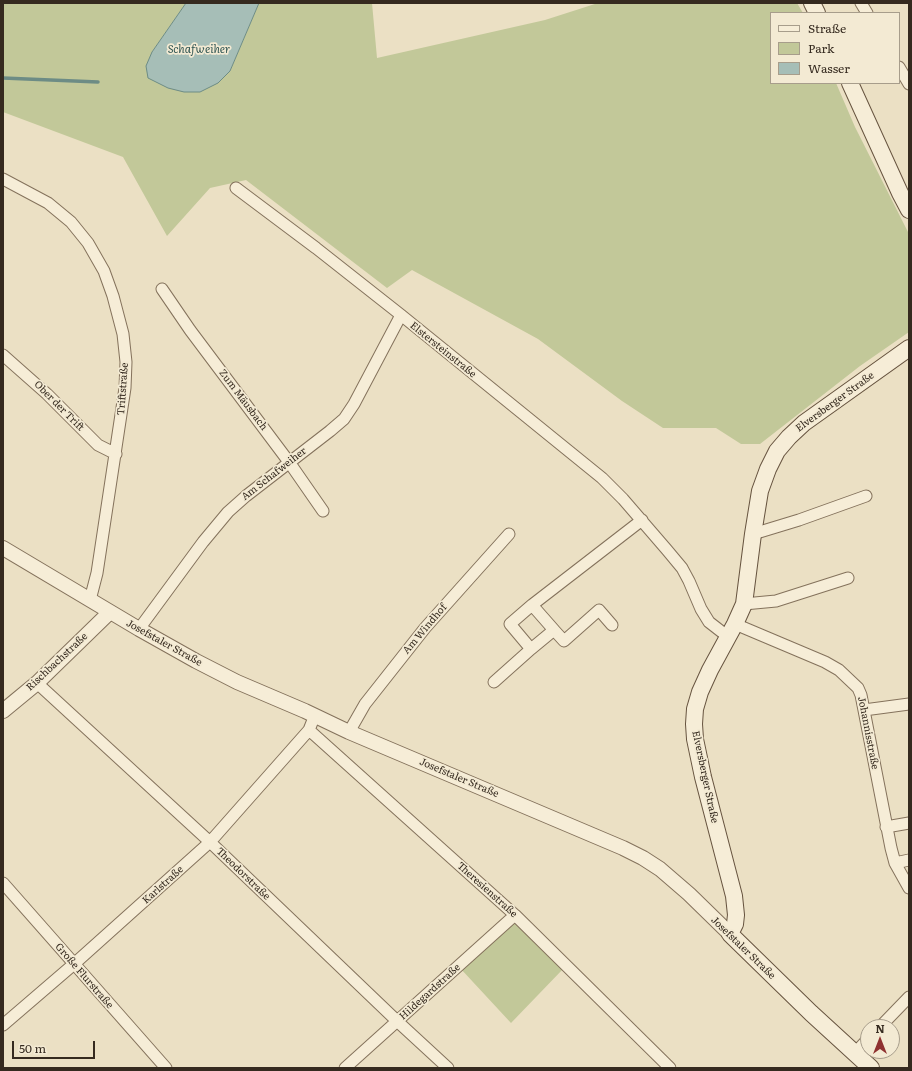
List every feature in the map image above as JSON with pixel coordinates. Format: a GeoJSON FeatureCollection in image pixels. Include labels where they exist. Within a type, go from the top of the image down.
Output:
{"type":"FeatureCollection","features":[{"type":"Feature","properties":{"kind":"main road"},"geometry":{"type":"LineString","coordinates":[[812,3],[817,12]]}},
{"type":"Feature","properties":{"kind":"main road"},"geometry":{"type":"LineString","coordinates":[[850,84],[909,210]]}},
{"type":"Feature","properties":{"kind":"main road","name":"Elversberger Straße"},"geometry":{"type":"LineString","coordinates":[[730,934],[735,924],[736,915],[734,896],[703,777],[695,739],[695,709],[700,692],[710,670],[744,604],[760,491],[768,469],[777,451],[789,437],[804,423],[909,348]]}},
{"type":"Feature","properties":{"kind":"main road","name":"Josefstaler Straße"},"geometry":{"type":"LineString","coordinates":[[730,934],[810,1013],[871,1068]]}},
{"type":"Feature","properties":{"kind":"street"},"geometry":{"type":"LineString","coordinates":[[861,3],[866,12]]}},
{"type":"Feature","properties":{"kind":"street"},"geometry":{"type":"LineString","coordinates":[[900,69],[909,84]]}},
{"type":"Feature","properties":{"kind":"street","name":"Triftstraße"},"geometry":{"type":"LineString","coordinates":[[3,179],[48,204],[71,222],[88,243],[104,271],[113,296],[123,334],[126,362],[125,388],[97,573],[90,600]]}},
{"type":"Feature","properties":{"kind":"street","name":"Elstersteinstraße"},"geometry":{"type":"LineString","coordinates":[[236,188],[316,248],[401,315],[596,472],[618,493],[682,568],[709,622],[731,630]]}},
{"type":"Feature","properties":{"kind":"street","name":"Zum Mäusbach"},"geometry":{"type":"LineString","coordinates":[[162,289],[190,330],[289,462],[324,512]]}},
{"type":"Feature","properties":{"kind":"street","name":"Am Schafweiher"},"geometry":{"type":"LineString","coordinates":[[139,629],[203,542],[228,512],[246,496],[344,419],[354,404],[401,315]]}},
{"type":"Feature","properties":{"kind":"street","name":"Ober der Trift"},"geometry":{"type":"LineString","coordinates":[[3,355],[47,394],[98,445],[116,454]]}},
{"type":"Feature","properties":{"kind":"street"},"geometry":{"type":"LineString","coordinates":[[753,534],[799,520],[866,496]]}},
{"type":"Feature","properties":{"kind":"street"},"geometry":{"type":"LineString","coordinates":[[531,649],[510,624],[532,605],[642,520]]}},
{"type":"Feature","properties":{"kind":"street","name":"Am Windhof"},"geometry":{"type":"LineString","coordinates":[[349,732],[365,704],[425,628],[509,534]]}},
{"type":"Feature","properties":{"kind":"street","name":"Josefstaler Straße"},"geometry":{"type":"LineString","coordinates":[[3,548],[139,629],[237,682],[315,715],[349,732],[601,838],[643,858],[660,869],[689,894],[730,934]]}},
{"type":"Feature","properties":{"kind":"street"},"geometry":{"type":"LineString","coordinates":[[744,604],[776,601],[848,578]]}},
{"type":"Feature","properties":{"kind":"street"},"geometry":{"type":"LineString","coordinates":[[532,605],[564,641],[599,610],[612,625]]}},
{"type":"Feature","properties":{"kind":"street","name":"Rischbachstraße"},"geometry":{"type":"LineString","coordinates":[[3,711],[37,683],[110,612]]}},
{"type":"Feature","properties":{"kind":"street"},"geometry":{"type":"LineString","coordinates":[[494,682],[554,630]]}},
{"type":"Feature","properties":{"kind":"street","name":"Johannisstraße"},"geometry":{"type":"LineString","coordinates":[[731,630],[807,653],[839,670],[858,688],[861,695],[886,827],[895,863],[909,888]]}},
{"type":"Feature","properties":{"kind":"street","name":"Theodorstraße"},"geometry":{"type":"LineString","coordinates":[[37,683],[210,842],[448,1068]]}},
{"type":"Feature","properties":{"kind":"street"},"geometry":{"type":"LineString","coordinates":[[864,710],[909,704]]}},
{"type":"Feature","properties":{"kind":"street"},"geometry":{"type":"LineString","coordinates":[[309,730],[315,715]]}},
{"type":"Feature","properties":{"kind":"street","name":"Karlstraße"},"geometry":{"type":"LineString","coordinates":[[3,1025],[74,964],[210,842],[309,730]]}},
{"type":"Feature","properties":{"kind":"street","name":"Theresienstraße"},"geometry":{"type":"LineString","coordinates":[[309,730],[515,915],[670,1068]]}},
{"type":"Feature","properties":{"kind":"street"},"geometry":{"type":"LineString","coordinates":[[886,827],[909,823]]}},
{"type":"Feature","properties":{"kind":"street"},"geometry":{"type":"LineString","coordinates":[[895,863],[909,860]]}},
{"type":"Feature","properties":{"kind":"street","name":"Große Flurstraße"},"geometry":{"type":"LineString","coordinates":[[3,883],[166,1068]]}},
{"type":"Feature","properties":{"kind":"street","name":"Hildegardstraße"},"geometry":{"type":"LineString","coordinates":[[345,1068],[515,915]]}},
{"type":"Feature","properties":{"kind":"street"},"geometry":{"type":"LineString","coordinates":[[888,1019],[909,998]]}},
{"type":"Feature","properties":{"kind":"street"},"geometry":{"type":"LineString","coordinates":[[854,1053],[860,1047]]}},
{"type":"Feature","properties":{"kind":"green space"},"geometry":{"type":"Polygon","coordinates":[[[3,3],[186,3],[152,52],[200,92],[230,71],[259,3],[372,3],[377,58],[545,20],[598,3],[797,3],[802,12],[770,12],[770,84],[836,84],[855,127],[909,234],[909,332],[860,366],[760,444],[741,444],[716,428],[663,428],[622,401],[538,339],[412,270],[387,288],[246,180],[210,188],[167,236],[123,157],[3,112],[3,3]]]}},
{"type":"Feature","properties":{"kind":"green space"},"geometry":{"type":"Polygon","coordinates":[[[514,918],[564,968],[511,1023],[460,968],[514,918]]]}},
{"type":"Feature","properties":{"kind":"water","name":"Schafweiher"},"geometry":{"type":"Polygon","coordinates":[[[186,3],[259,3],[230,71],[218,83],[200,92],[184,92],[168,88],[148,78],[146,66],[152,52],[186,3]]]}},
{"type":"Feature","properties":{"kind":"waterway"},"geometry":{"type":"LineString","coordinates":[[3,78],[98,82]]}}]}
